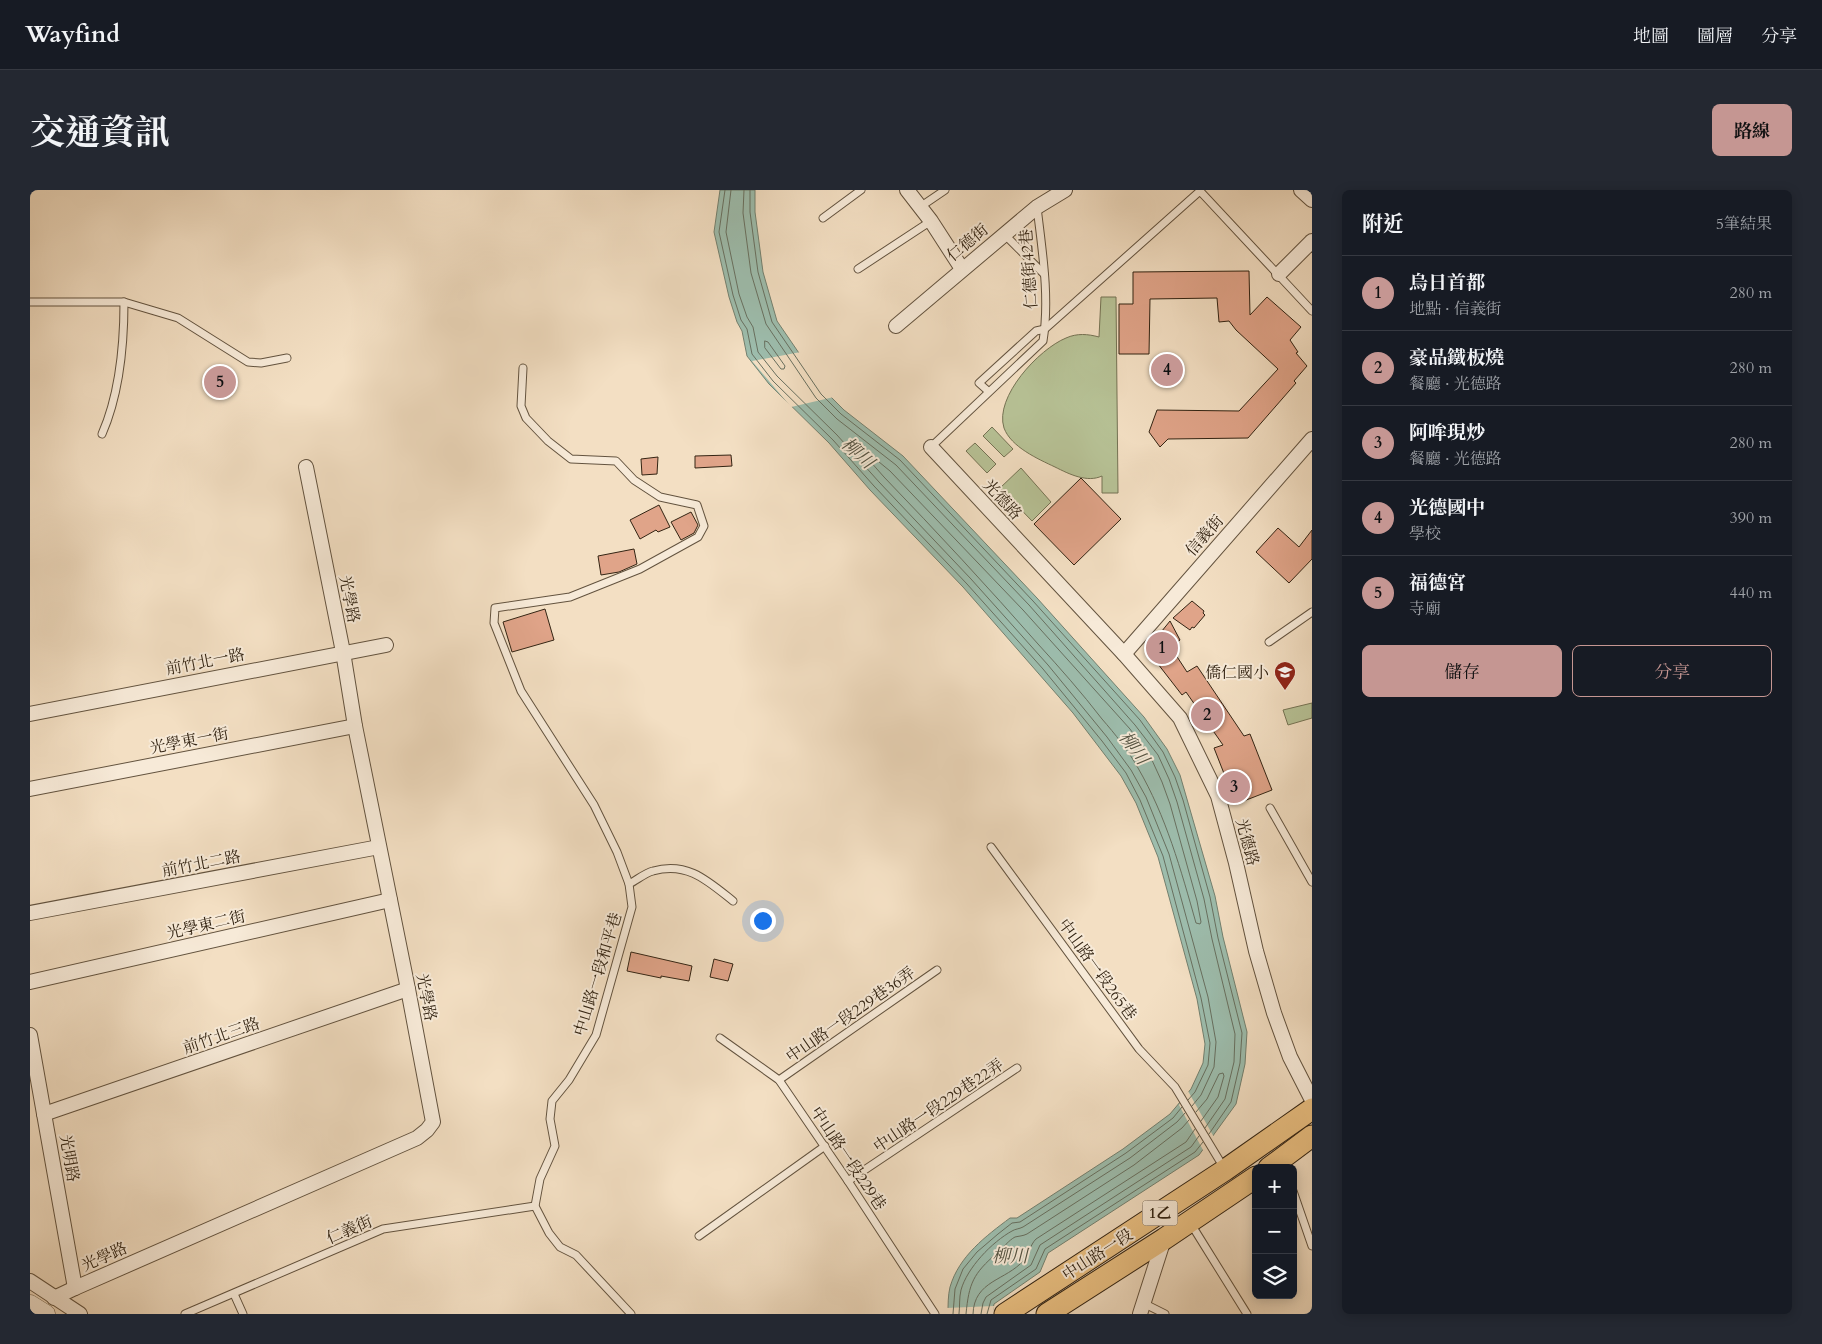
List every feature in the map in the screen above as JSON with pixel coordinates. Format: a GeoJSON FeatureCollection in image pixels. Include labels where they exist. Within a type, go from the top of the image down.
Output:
{"type":"FeatureCollection","features":[{"type":"Feature","properties":{"kind":"main road","name":"中山路一段"},"geometry":{"type":"LineString","coordinates":[[1005,1314],[1220,1163],[1312,1108]]}},
{"type":"Feature","properties":{"kind":"main road"},"geometry":{"type":"LineString","coordinates":[[1280,1164],[1312,1136]]}},
{"type":"Feature","properties":{"kind":"main road","name":"中山路一段"},"geometry":{"type":"LineString","coordinates":[[1047,1314],[1252,1180]]}},
{"type":"Feature","properties":{"kind":"street"},"geometry":{"type":"LineString","coordinates":[[907,190],[931,221],[962,269]]}},
{"type":"Feature","properties":{"kind":"street"},"geometry":{"type":"LineString","coordinates":[[1301,190],[1312,200]]}},
{"type":"Feature","properties":{"kind":"street","name":"仁德街"},"geometry":{"type":"LineString","coordinates":[[896,326],[1056,192]]}},
{"type":"Feature","properties":{"kind":"street"},"geometry":{"type":"LineString","coordinates":[[1279,274],[1312,242]]}},
{"type":"Feature","properties":{"kind":"street","name":"信義街"},"geometry":{"type":"LineString","coordinates":[[1124,654],[1312,439]]}},
{"type":"Feature","properties":{"kind":"street","name":"光德路"},"geometry":{"type":"LineString","coordinates":[[931,447],[1124,654],[1180,718],[1218,796],[1236,863],[1256,951],[1274,1013],[1290,1057],[1312,1100]]}},
{"type":"Feature","properties":{"kind":"street","name":"光學路"},"geometry":{"type":"LineString","coordinates":[[50,1306],[75,1288],[417,1138],[427,1130],[432,1122],[408,989],[355,726],[343,652],[306,467]]}},
{"type":"Feature","properties":{"kind":"street","name":"前竹北一路"},"geometry":{"type":"LineString","coordinates":[[30,714],[386,645]]}},
{"type":"Feature","properties":{"kind":"street","name":"光學東一街"},"geometry":{"type":"LineString","coordinates":[[30,789],[355,726]]}},
{"type":"Feature","properties":{"kind":"street","name":"前竹北二路"},"geometry":{"type":"LineString","coordinates":[[30,913],[379,847]]}},
{"type":"Feature","properties":{"kind":"street","name":"光學東二街"},"geometry":{"type":"LineString","coordinates":[[30,982],[390,900]]}},
{"type":"Feature","properties":{"kind":"street","name":"前竹北三路"},"geometry":{"type":"LineString","coordinates":[[44,1114],[408,989]]}},
{"type":"Feature","properties":{"kind":"street","name":"光明路"},"geometry":{"type":"LineString","coordinates":[[30,1035],[75,1288]]}},
{"type":"Feature","properties":{"kind":"street"},"geometry":{"type":"LineString","coordinates":[[1141,1309],[1164,1239]]}},
{"type":"Feature","properties":{"kind":"street"},"geometry":{"type":"LineString","coordinates":[[30,1281],[50,1306]]}},
{"type":"Feature","properties":{"kind":"street"},"geometry":{"type":"LineString","coordinates":[[30,1304],[50,1306],[80,1314]]}},
{"type":"Feature","properties":{"kind":"lane"},"geometry":{"type":"LineString","coordinates":[[823,218],[861,190]]}},
{"type":"Feature","properties":{"kind":"lane"},"geometry":{"type":"LineString","coordinates":[[920,207],[945,190]]}},
{"type":"Feature","properties":{"kind":"lane"},"geometry":{"type":"LineString","coordinates":[[988,392],[979,383],[1036,331],[1045,329],[1200,191],[1312,311]]}},
{"type":"Feature","properties":{"kind":"lane","name":"仁德街42巷"},"geometry":{"type":"LineString","coordinates":[[1037,207],[1044,274],[1045,329]]}},
{"type":"Feature","properties":{"kind":"lane"},"geometry":{"type":"LineString","coordinates":[[858,269],[931,221]]}},
{"type":"Feature","properties":{"kind":"lane"},"geometry":{"type":"LineString","coordinates":[[1004,234],[1044,274]]}},
{"type":"Feature","properties":{"kind":"lane"},"geometry":{"type":"LineString","coordinates":[[30,302],[124,302],[178,318],[248,362],[261,363],[287,358]]}},
{"type":"Feature","properties":{"kind":"lane"},"geometry":{"type":"LineString","coordinates":[[102,434],[111,413],[122,350],[124,302]]}},
{"type":"Feature","properties":{"kind":"lane"},"geometry":{"type":"LineString","coordinates":[[931,447],[1043,341],[1045,329]]}},
{"type":"Feature","properties":{"kind":"lane","name":"中山路一段和平巷"},"geometry":{"type":"LineString","coordinates":[[523,368],[521,406],[526,418],[548,441],[571,459],[616,461],[634,480],[660,497],[698,505],[704,526],[698,537],[640,569],[570,596],[496,608],[494,622],[521,691],[594,805],[617,852],[629,884],[632,907],[596,1035],[569,1080],[552,1101],[550,1119],[555,1146],[540,1179],[535,1206]]}},
{"type":"Feature","properties":{"kind":"lane"},"geometry":{"type":"LineString","coordinates":[[1269,642],[1312,612]]}},
{"type":"Feature","properties":{"kind":"lane"},"geometry":{"type":"LineString","coordinates":[[1270,808],[1312,882]]}},
{"type":"Feature","properties":{"kind":"lane","name":"中山路一段265巷"},"geometry":{"type":"LineString","coordinates":[[991,847],[1139,1049],[1175,1087],[1220,1163]]}},
{"type":"Feature","properties":{"kind":"lane"},"geometry":{"type":"LineString","coordinates":[[629,884],[652,871],[673,868],[699,875],[733,901]]}},
{"type":"Feature","properties":{"kind":"lane","name":"中山路一段229巷36弄"},"geometry":{"type":"LineString","coordinates":[[779,1080],[936,970]]}},
{"type":"Feature","properties":{"kind":"lane","name":"中山路一段229巷"},"geometry":{"type":"LineString","coordinates":[[720,1038],[779,1080],[825,1146],[935,1314]]}},
{"type":"Feature","properties":{"kind":"lane","name":"中山路一段229巷22弄"},"geometry":{"type":"LineString","coordinates":[[848,1181],[1017,1068]]}},
{"type":"Feature","properties":{"kind":"lane"},"geometry":{"type":"LineString","coordinates":[[699,1236],[825,1146]]}},
{"type":"Feature","properties":{"kind":"lane"},"geometry":{"type":"LineString","coordinates":[[1297,1203],[1312,1246]]}},
{"type":"Feature","properties":{"kind":"lane"},"geometry":{"type":"LineString","coordinates":[[535,1206],[548,1233],[560,1248],[576,1255],[631,1314]]}},
{"type":"Feature","properties":{"kind":"lane","name":"仁義街"},"geometry":{"type":"LineString","coordinates":[[185,1314],[382,1229],[535,1206]]}},
{"type":"Feature","properties":{"kind":"lane"},"geometry":{"type":"LineString","coordinates":[[1190,1222],[1247,1314]]}},
{"type":"Feature","properties":{"kind":"lane"},"geometry":{"type":"LineString","coordinates":[[234,1294],[243,1314]]}},
{"type":"Feature","properties":{"kind":"lane"},"geometry":{"type":"LineString","coordinates":[[1141,1309],[1165,1314]]}},
{"type":"Feature","properties":{"kind":"shaded area"},"geometry":{"type":"Polygon","coordinates":[[[1101,297],[1116,297],[1118,493],[1102,493],[1102,476],[1090,479],[1078,477],[1026,452],[1013,441],[1004,428],[1003,416],[1006,402],[1012,389],[1032,363],[1055,344],[1070,336],[1082,334],[1099,337],[1101,297]]]}},
{"type":"Feature","properties":{"kind":"shaded area"},"geometry":{"type":"Polygon","coordinates":[[[992,427],[1013,449],[1004,457],[983,436],[992,427]]]}},
{"type":"Feature","properties":{"kind":"shaded area"},"geometry":{"type":"Polygon","coordinates":[[[975,443],[996,464],[987,473],[966,451],[975,443]]]}},
{"type":"Feature","properties":{"kind":"shaded area"},"geometry":{"type":"Polygon","coordinates":[[[1021,468],[1051,502],[1032,521],[1000,488],[1021,468]]]}},
{"type":"Feature","properties":{"kind":"shaded area"},"geometry":{"type":"Polygon","coordinates":[[[1312,703],[1312,718],[1288,725],[1283,710],[1312,703]]]}},
{"type":"Feature","properties":{"kind":"water","name":"柳川"},"geometry":{"type":"Polygon","coordinates":[[[720,190],[755,190],[755,212],[763,272],[777,321],[825,391],[844,410],[903,456],[1037,598],[1144,717],[1167,749],[1180,775],[1215,896],[1223,937],[1247,1032],[1245,1064],[1236,1104],[1199,1155],[1048,1253],[1040,1272],[994,1304],[992,1314],[948,1314],[950,1287],[960,1266],[974,1248],[1010,1218],[1017,1218],[1123,1149],[1170,1114],[1191,1089],[1203,1063],[1205,1044],[1197,999],[1158,857],[1136,803],[1121,776],[1073,713],[963,587],[870,490],[829,443],[769,384],[747,356],[742,331],[729,297],[714,232],[720,190]]]}},
{"type":"Feature","properties":{"kind":"pier"},"geometry":{"type":"Polygon","coordinates":[[[801,352],[827,390],[834,397],[791,407],[752,361],[801,352]]]}},
{"type":"Feature","properties":{"kind":"pier"},"geometry":{"type":"Polygon","coordinates":[[[1188,1091],[1215,1139],[1204,1152],[1179,1105],[1188,1091]]]}},
{"type":"Feature","properties":{"kind":"pier"},"geometry":{"type":"Polygon","coordinates":[[[994,1306],[993,1314],[945,1314],[946,1308],[994,1306]]]}},
{"type":"Feature","properties":{"kind":"building"},"geometry":{"type":"Polygon","coordinates":[[[1249,271],[1250,315],[1267,297],[1301,327],[1290,340],[1298,352],[1296,353],[1307,366],[1294,381],[1296,383],[1248,438],[1168,439],[1160,447],[1149,432],[1157,410],[1239,411],[1278,369],[1236,330],[1229,321],[1219,322],[1217,298],[1150,299],[1149,354],[1119,354],[1119,304],[1133,304],[1133,272],[1249,271]]]}},
{"type":"Feature","properties":{"kind":"building"},"geometry":{"type":"Polygon","coordinates":[[[731,455],[732,466],[695,468],[695,456],[731,455]]]}},
{"type":"Feature","properties":{"kind":"building"},"geometry":{"type":"Polygon","coordinates":[[[658,457],[657,474],[642,475],[641,459],[658,457]]]}},
{"type":"Feature","properties":{"kind":"building"},"geometry":{"type":"Polygon","coordinates":[[[1081,478],[1121,519],[1074,565],[1034,524],[1081,478]]]}},
{"type":"Feature","properties":{"kind":"building"},"geometry":{"type":"Polygon","coordinates":[[[659,505],[670,527],[658,532],[656,530],[640,539],[630,520],[659,505]]]}},
{"type":"Feature","properties":{"kind":"building"},"geometry":{"type":"Polygon","coordinates":[[[691,512],[698,525],[694,533],[681,540],[671,522],[691,512]]]}},
{"type":"Feature","properties":{"kind":"building"},"geometry":{"type":"Polygon","coordinates":[[[1278,528],[1299,547],[1312,530],[1312,559],[1289,583],[1256,552],[1278,528]]]}},
{"type":"Feature","properties":{"kind":"building"},"geometry":{"type":"Polygon","coordinates":[[[634,549],[637,564],[619,572],[601,575],[598,556],[634,549]]]}},
{"type":"Feature","properties":{"kind":"building"},"geometry":{"type":"Polygon","coordinates":[[[1192,601],[1204,611],[1205,615],[1190,630],[1173,618],[1192,601]]]}},
{"type":"Feature","properties":{"kind":"building"},"geometry":{"type":"Polygon","coordinates":[[[545,609],[554,640],[512,652],[503,622],[545,609]]]}},
{"type":"Feature","properties":{"kind":"building"},"geometry":{"type":"Polygon","coordinates":[[[1170,621],[1180,640],[1172,649],[1187,672],[1197,666],[1244,736],[1250,734],[1272,790],[1236,804],[1214,748],[1223,745],[1186,692],[1182,695],[1151,655],[1153,653],[1151,647],[1153,642],[1170,621]]]}},
{"type":"Feature","properties":{"kind":"building"},"geometry":{"type":"Polygon","coordinates":[[[631,952],[692,966],[689,981],[627,971],[631,952]]]}},
{"type":"Feature","properties":{"kind":"building"},"geometry":{"type":"Polygon","coordinates":[[[714,959],[733,964],[728,981],[710,977],[714,959]]]}},
{"type":"Feature","properties":{"kind":"place","name":"光德國中"},"geometry":{"type":"Point","coordinates":[1167,370]}},
{"type":"Feature","properties":{"kind":"place","name":"福德宮"},"geometry":{"type":"Point","coordinates":[220,382]}},
{"type":"Feature","properties":{"kind":"place","name":"烏日首都"},"geometry":{"type":"Point","coordinates":[1162,648]}},
{"type":"Feature","properties":{"kind":"place","name":"僑仁國小"},"geometry":{"type":"Point","coordinates":[1285,691]}},
{"type":"Feature","properties":{"kind":"place","name":"豪品鐵板燒"},"geometry":{"type":"Point","coordinates":[1207,715]}},
{"type":"Feature","properties":{"kind":"place","name":"阿哞現炒"},"geometry":{"type":"Point","coordinates":[1234,787]}}]}
